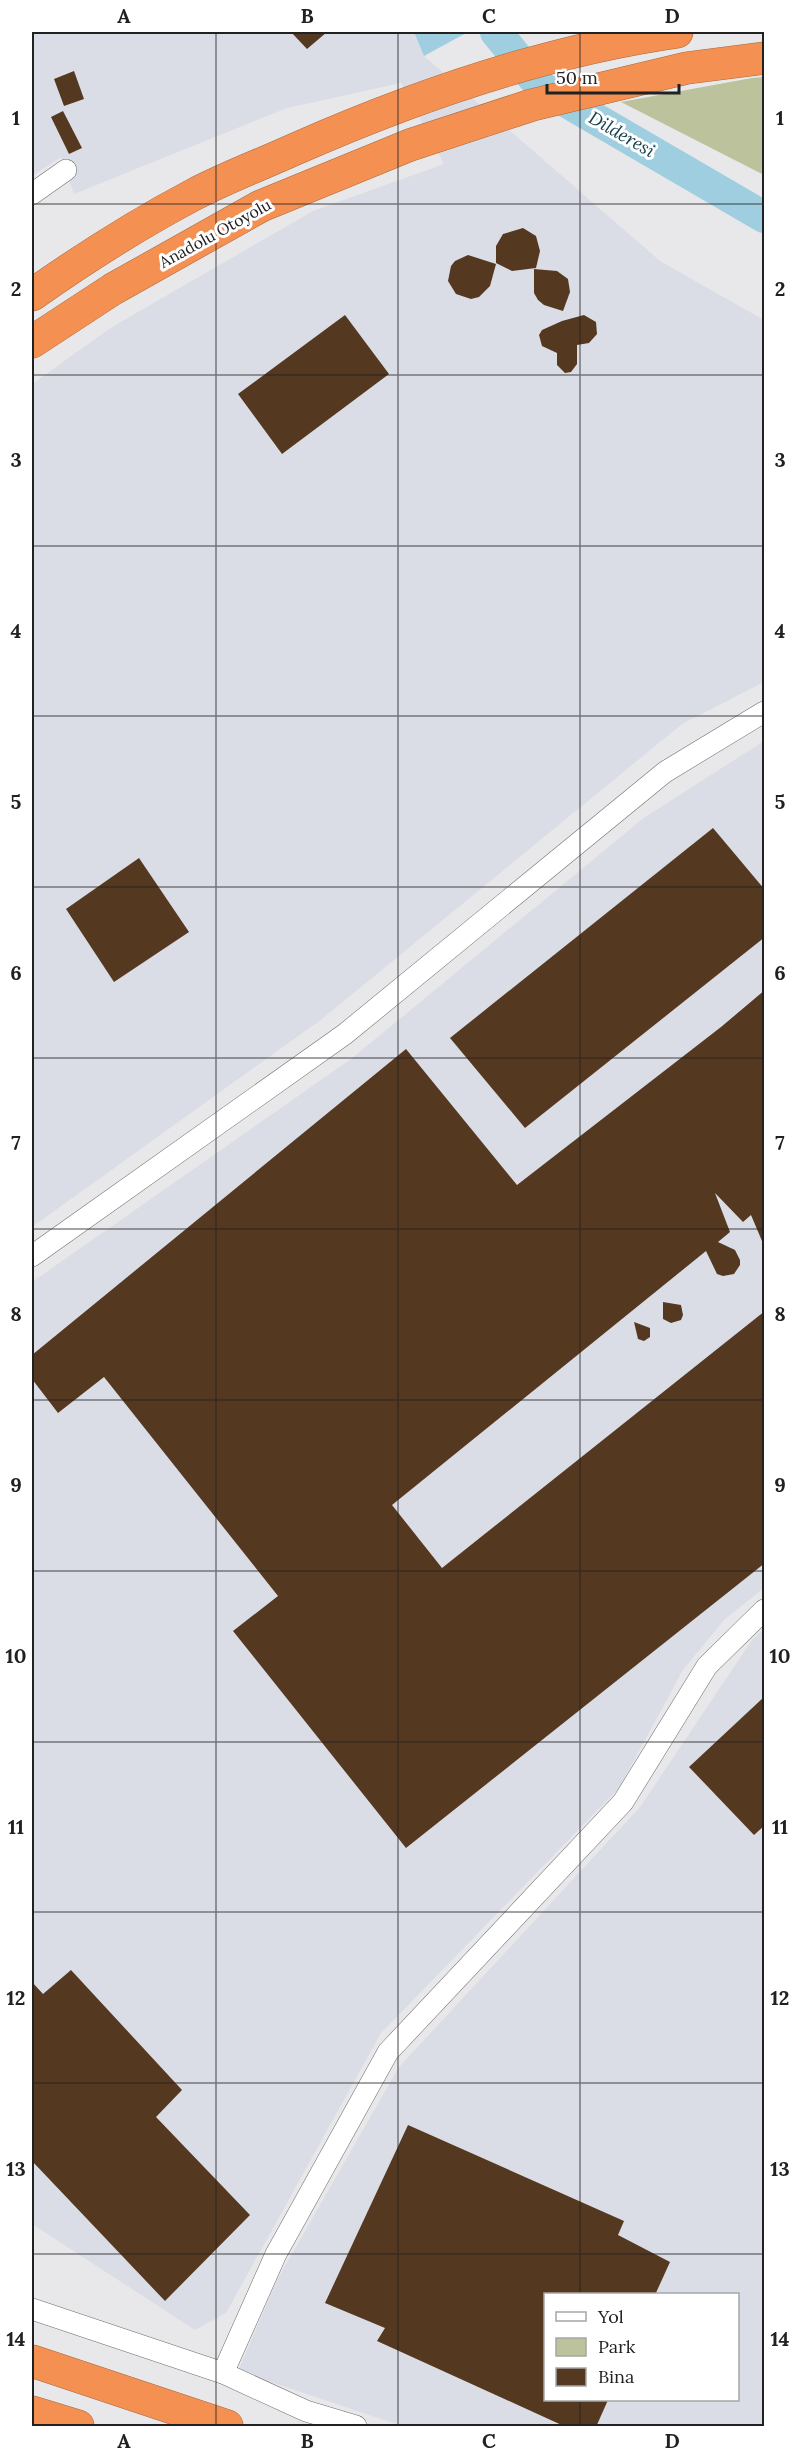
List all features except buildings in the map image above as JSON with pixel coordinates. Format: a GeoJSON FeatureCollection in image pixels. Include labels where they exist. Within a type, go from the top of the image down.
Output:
{"type":"FeatureCollection","features":[{"type":"Feature","properties":{"kind":"highway"},"geometry":{"type":"LineString","coordinates":[[32,295],[63,272],[194,195],[372,115],[512,68],[645,36],[677,32]]}},
{"type":"Feature","properties":{"kind":"highway","name":"Anadolu Otoyolu"},"geometry":{"type":"LineString","coordinates":[[32,342],[113,289],[261,206],[410,145],[532,105],[687,68],[765,58]]}},
{"type":"Feature","properties":{"kind":"highway"},"geometry":{"type":"LineString","coordinates":[[32,2361],[227,2427]]}},
{"type":"Feature","properties":{"kind":"highway"},"geometry":{"type":"LineString","coordinates":[[32,2412],[78,2427]]}},
{"type":"Feature","properties":{"kind":"street"},"geometry":{"type":"LineString","coordinates":[[32,194],[66,171]]}},
{"type":"Feature","properties":{"kind":"street"},"geometry":{"type":"LineString","coordinates":[[32,1256],[345,1034],[665,772],[765,712]]}},
{"type":"Feature","properties":{"kind":"street"},"geometry":{"type":"LineString","coordinates":[[223,2373],[276,2254],[388,2052],[623,1802],[707,1666],[765,1610]]}},
{"type":"Feature","properties":{"kind":"street"},"geometry":{"type":"LineString","coordinates":[[32,2309],[223,2373],[306,2410],[356,2427]]}},
{"type":"Feature","properties":{"kind":"shaded area"},"geometry":{"type":"Polygon","coordinates":[[[32,32],[414,32],[424,56],[660,261],[764,320],[764,682],[682,724],[322,1019],[32,1227],[32,384],[112,327],[313,211],[444,164],[401,83],[287,108],[74,194],[61,157],[32,176],[32,32]]]}},
{"type":"Feature","properties":{"kind":"shaded area"},"geometry":{"type":"Polygon","coordinates":[[[764,741],[764,1588],[724,1620],[683,1670],[619,1788],[381,2033],[226,2313],[195,2330],[32,2224],[32,1282],[351,1059],[645,817],[764,741]]]}},
{"type":"Feature","properties":{"kind":"shaded area"},"geometry":{"type":"Polygon","coordinates":[[[764,1629],[764,2426],[402,2426],[238,2371],[277,2280],[399,2067],[640,1807],[752,1640],[764,1629]]]}},
{"type":"Feature","properties":{"kind":"green space"},"geometry":{"type":"Polygon","coordinates":[[[764,77],[764,175],[621,102],[752,78],[764,77]]]}},
{"type":"Feature","properties":{"kind":"water"},"geometry":{"type":"Polygon","coordinates":[[[414,32],[468,32],[424,56],[414,32]]]}},
{"type":"Feature","properties":{"kind":"waterway","name":"Dilderesi"},"geometry":{"type":"LineString","coordinates":[[496,32],[541,87],[764,217]]}}]}
